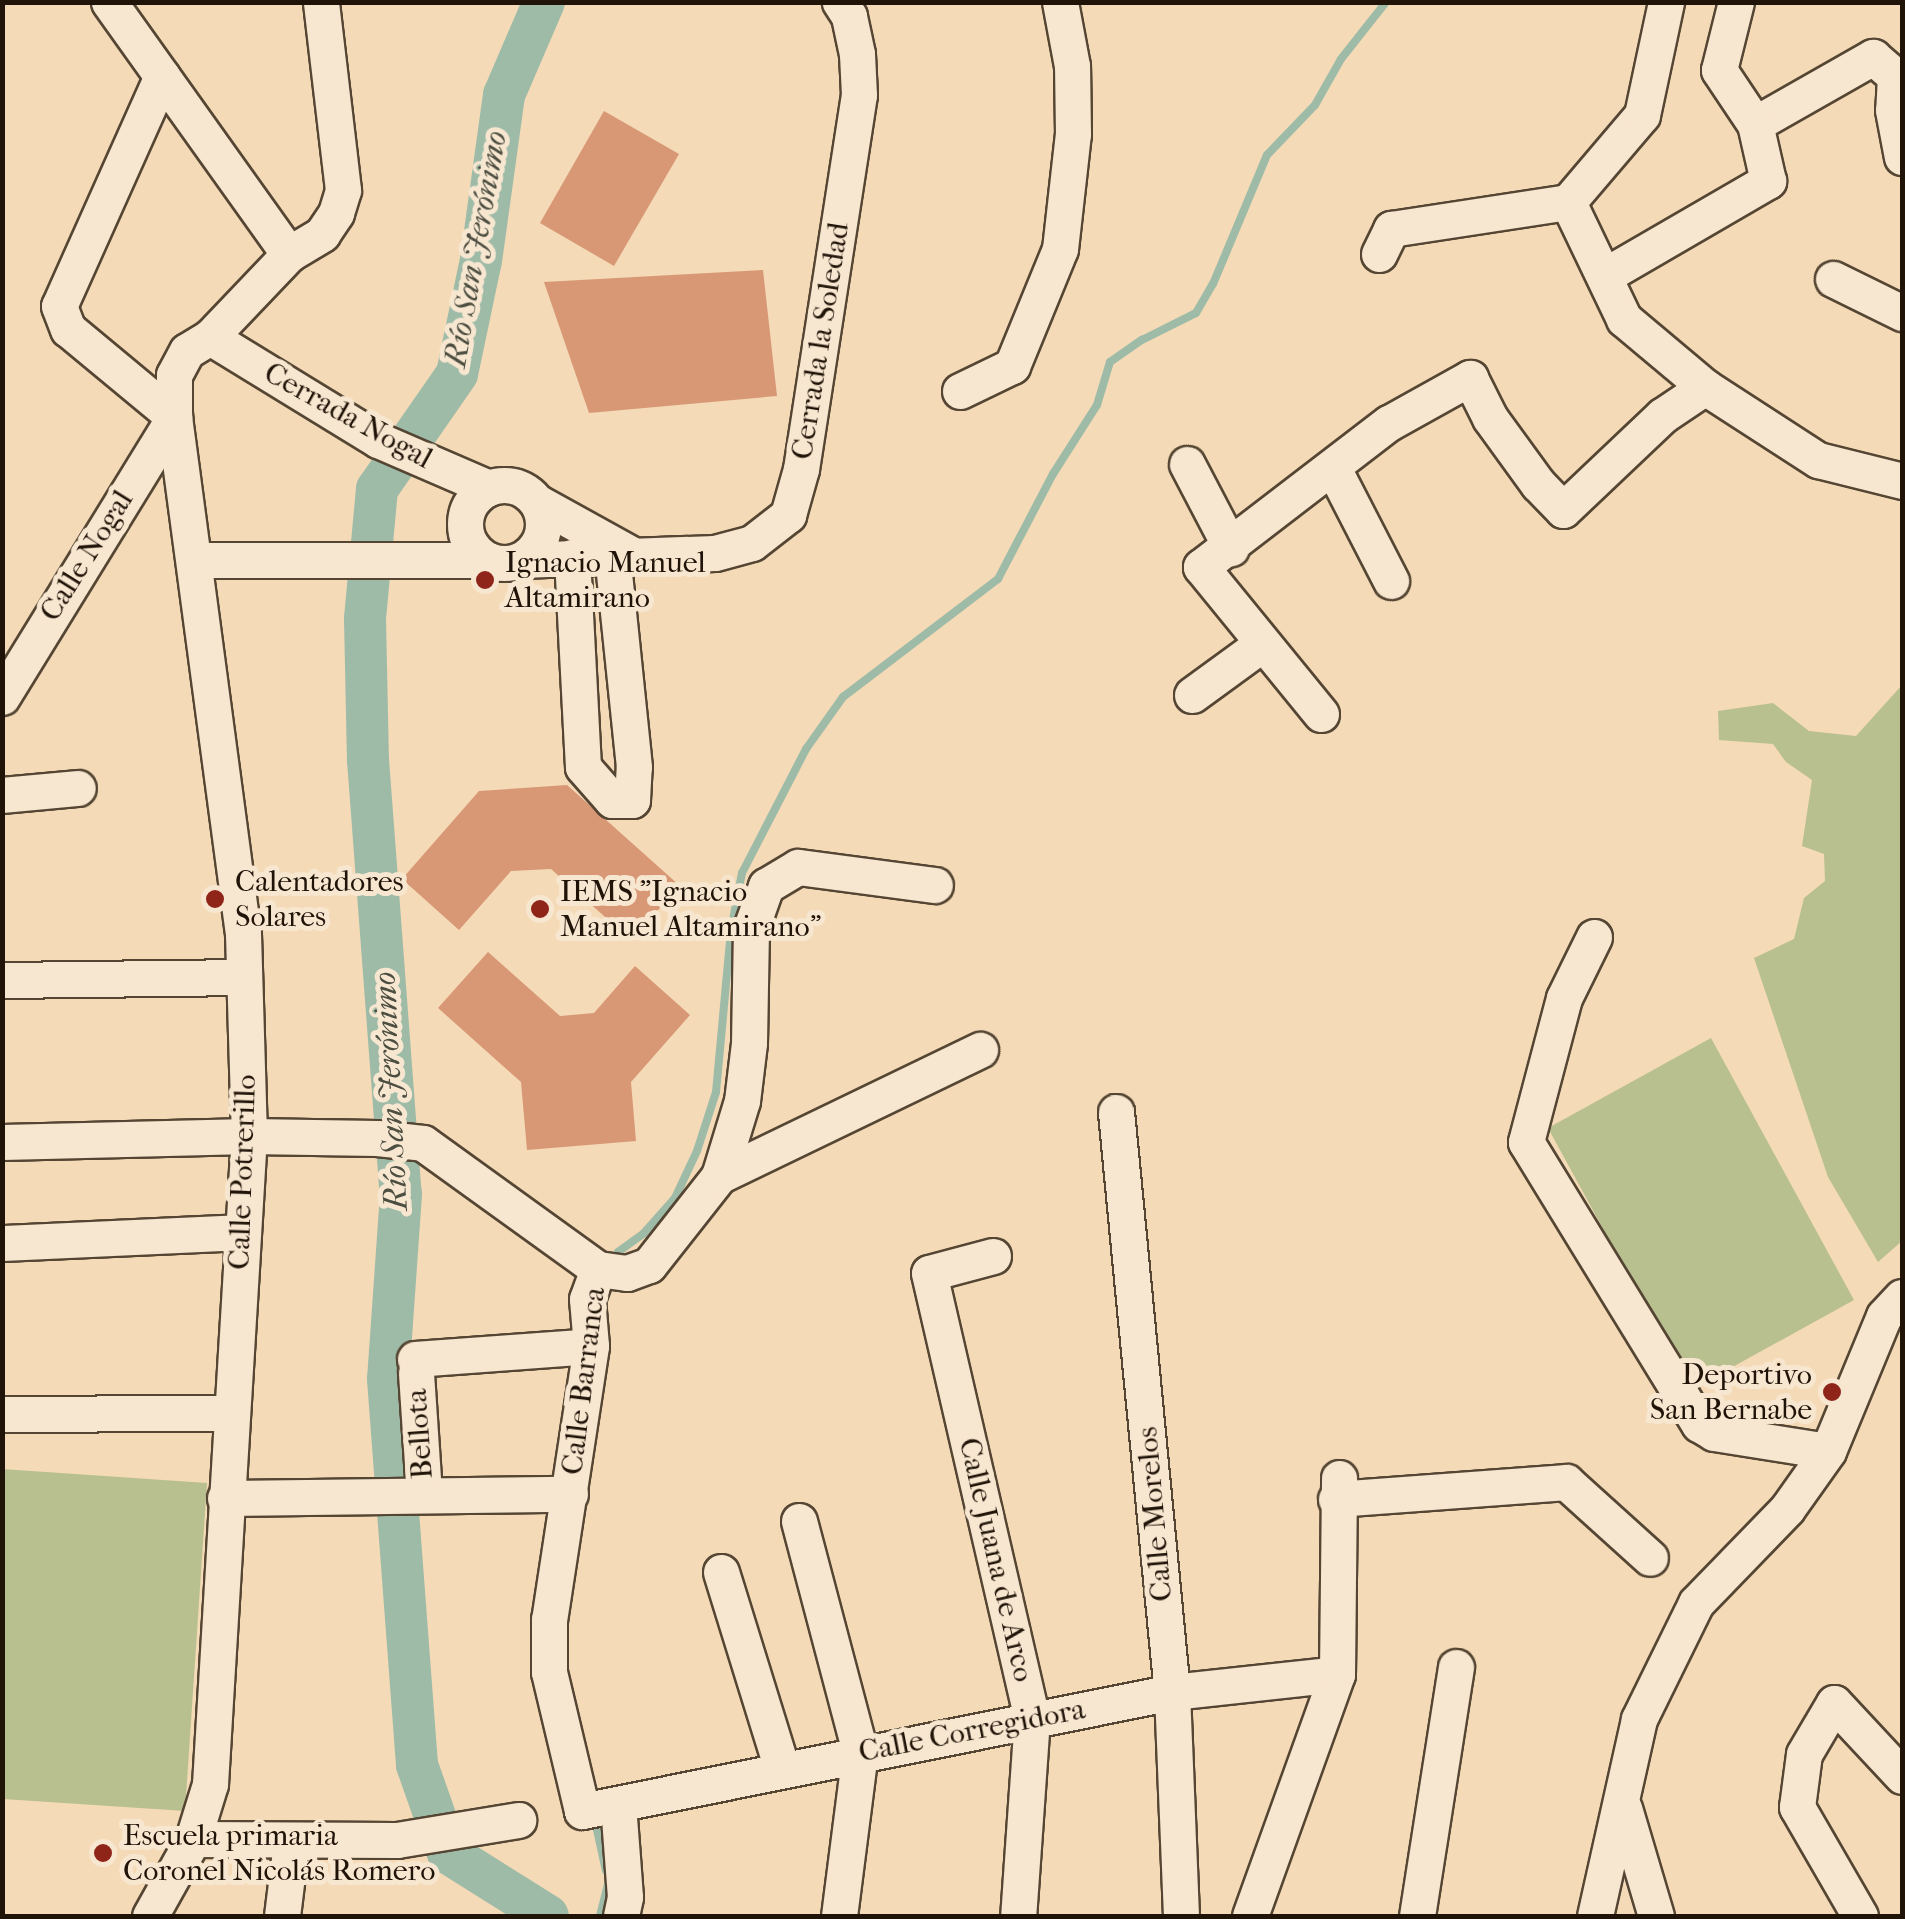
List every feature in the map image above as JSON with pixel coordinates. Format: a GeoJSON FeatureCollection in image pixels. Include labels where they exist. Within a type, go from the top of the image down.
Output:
{"type":"FeatureCollection","features":[{"type":"Feature","properties":{"kind":"street"},"geometry":{"type":"LineString","coordinates":[[108,2],[289,254]]}},
{"type":"Feature","properties":{"kind":"street","name":"Cerrada la Soledad"},"geometry":{"type":"LineString","coordinates":[[194,560],[505,560],[715,553],[752,543],[788,516],[795,497],[858,95],[857,54],[849,16],[840,2]]}},
{"type":"Feature","properties":{"kind":"street"},"geometry":{"type":"LineString","coordinates":[[960,391],[1012,366],[1060,249],[1071,154],[1072,66],[1060,2]]}},
{"type":"Feature","properties":{"kind":"street"},"geometry":{"type":"LineString","coordinates":[[1379,254],[1391,229],[1568,202],[1642,115],[1666,2]]}},
{"type":"Feature","properties":{"kind":"street"},"geometry":{"type":"LineString","coordinates":[[1604,276],[1768,181],[1755,124],[1719,70],[1736,2]]}},
{"type":"Feature","properties":{"kind":"street","name":"Calle Potrerillo"},"geometry":{"type":"LineString","coordinates":[[150,1916],[193,1839],[210,1784],[249,1136],[243,934],[174,417],[174,375],[186,351],[210,337],[289,254],[322,234],[343,190],[323,4]]}},
{"type":"Feature","properties":{"kind":"street"},"geometry":{"type":"LineString","coordinates":[[1755,124],[1874,57],[1895,76],[1893,110],[1902,157]]}},
{"type":"Feature","properties":{"kind":"street"},"geometry":{"type":"LineString","coordinates":[[162,76],[59,306],[68,329],[174,417]]}},
{"type":"Feature","properties":{"kind":"street"},"geometry":{"type":"LineString","coordinates":[[1568,202],[1624,319],[1706,387],[1818,460],[1902,481]]}},
{"type":"Feature","properties":{"kind":"street"},"geometry":{"type":"LineString","coordinates":[[1833,279],[1902,312]]}},
{"type":"Feature","properties":{"kind":"street","name":"Cerrada Nogal"},"geometry":{"type":"LineString","coordinates":[[210,337],[378,440],[489,488]]}},
{"type":"Feature","properties":{"kind":"street"},"geometry":{"type":"LineString","coordinates":[[1321,714],[1201,567],[1231,548],[1389,423],[1470,378],[1490,418],[1538,484],[1564,510],[1662,416],[1706,387]]}},
{"type":"Feature","properties":{"kind":"street","name":"Calle Nogal"},"geometry":{"type":"LineString","coordinates":[[2,697],[174,417]]}},
{"type":"Feature","properties":{"kind":"street"},"geometry":{"type":"LineString","coordinates":[[1187,464],[1231,548]]}},
{"type":"Feature","properties":{"kind":"street"},"geometry":{"type":"LineString","coordinates":[[1333,468],[1391,581]]}},
{"type":"Feature","properties":{"kind":"street"},"geometry":{"type":"LineString","coordinates":[[516,486],[537,502],[544,528],[532,552],[505,560],[470,543],[466,518],[478,496],[489,488],[516,486]]}},
{"type":"Feature","properties":{"kind":"street","name":"Cerrada la Soledad"},"geometry":{"type":"LineString","coordinates":[[537,502],[622,554]]}},
{"type":"Feature","properties":{"kind":"street"},"geometry":{"type":"LineString","coordinates":[[572,557],[583,767],[612,800],[632,800],[634,768],[622,554]]}},
{"type":"Feature","properties":{"kind":"street"},"geometry":{"type":"LineString","coordinates":[[1192,695],[1262,644]]}},
{"type":"Feature","properties":{"kind":"street"},"geometry":{"type":"LineString","coordinates":[[2,794],[78,788]]}},
{"type":"Feature","properties":{"kind":"street"},"geometry":{"type":"LineString","coordinates":[[2,1142],[249,1136],[377,1138],[423,1144],[608,1270],[649,1266],[719,1176],[742,1101],[749,1043],[751,928],[766,886],[798,867],[935,885]]}},
{"type":"Feature","properties":{"kind":"street"},"geometry":{"type":"LineString","coordinates":[[1594,937],[1564,998],[1526,1142],[1698,1424],[1714,1433],[1828,1451]]}},
{"type":"Feature","properties":{"kind":"street"},"geometry":{"type":"LineString","coordinates":[[2,980],[243,977]]}},
{"type":"Feature","properties":{"kind":"street"},"geometry":{"type":"LineString","coordinates":[[719,1176],[980,1050]]}},
{"type":"Feature","properties":{"kind":"street","name":"Calle Morelos"},"geometry":{"type":"LineString","coordinates":[[1116,1112],[1172,1692],[1181,1916]]}},
{"type":"Feature","properties":{"kind":"street"},"geometry":{"type":"LineString","coordinates":[[2,1244],[243,1232]]}},
{"type":"Feature","properties":{"kind":"street","name":"Calle Juana de Arco"},"geometry":{"type":"LineString","coordinates":[[994,1256],[929,1273],[1032,1718],[1018,1916]]}},
{"type":"Feature","properties":{"kind":"street","name":"Calle Barranca"},"geometry":{"type":"LineString","coordinates":[[608,1270],[588,1299],[591,1346],[553,1580],[549,1672],[607,1806],[624,1898],[622,1916]]}},
{"type":"Feature","properties":{"kind":"street"},"geometry":{"type":"LineString","coordinates":[[1595,1916],[1639,1719],[1696,1604],[1787,1509],[1828,1451],[1893,1306]]}},
{"type":"Feature","properties":{"kind":"street"},"geometry":{"type":"LineString","coordinates":[[1893,1306],[1902,1350]]}},
{"type":"Feature","properties":{"kind":"street","name":"Bellota"},"geometry":{"type":"LineString","coordinates":[[420,1495],[415,1366],[591,1346]]}},
{"type":"Feature","properties":{"kind":"street"},"geometry":{"type":"LineString","coordinates":[[2,1414],[231,1413]]}},
{"type":"Feature","properties":{"kind":"street"},"geometry":{"type":"LineString","coordinates":[[1250,1916],[1337,1674],[1338,1488],[1566,1482],[1650,1558]]}},
{"type":"Feature","properties":{"kind":"street"},"geometry":{"type":"LineString","coordinates":[[225,1498],[570,1494]]}},
{"type":"Feature","properties":{"kind":"street"},"geometry":{"type":"LineString","coordinates":[[799,1521],[860,1752],[840,1916]]}},
{"type":"Feature","properties":{"kind":"street"},"geometry":{"type":"LineString","coordinates":[[720,1572],[782,1768]]}},
{"type":"Feature","properties":{"kind":"street"},"geometry":{"type":"LineString","coordinates":[[1417,1916],[1456,1667]]}},
{"type":"Feature","properties":{"kind":"street","name":"Calle Corregidora"},"geometry":{"type":"LineString","coordinates":[[607,1806],[1172,1692],[1337,1674]]}},
{"type":"Feature","properties":{"kind":"street"},"geometry":{"type":"LineString","coordinates":[[1860,1916],[1797,1807],[1804,1754],[1834,1703],[1902,1776]]}},
{"type":"Feature","properties":{"kind":"street"},"geometry":{"type":"LineString","coordinates":[[1623,1802],[1656,1916]]}},
{"type":"Feature","properties":{"kind":"street"},"geometry":{"type":"LineString","coordinates":[[193,1839],[291,1843],[397,1840],[518,1820]]}},
{"type":"Feature","properties":{"kind":"street"},"geometry":{"type":"LineString","coordinates":[[282,1916],[291,1843]]}},
{"type":"Feature","properties":{"kind":"green space"},"geometry":{"type":"Polygon","coordinates":[[[1902,685],[1902,1241],[1878,1262],[1828,1177],[1754,958],[1794,939],[1804,898],[1825,881],[1824,854],[1802,846],[1812,780],[1786,762],[1773,744],[1719,740],[1718,711],[1773,703],[1809,731],[1856,736],[1902,685]]]}},
{"type":"Feature","properties":{"kind":"green space"},"geometry":{"type":"Polygon","coordinates":[[[1711,1038],[1854,1300],[1691,1390],[1548,1128],[1711,1038]]]}},
{"type":"Feature","properties":{"kind":"green space"},"geometry":{"type":"Polygon","coordinates":[[[2,1469],[207,1483],[185,1811],[3,1799],[2,1469]]]}},
{"type":"Feature","properties":{"kind":"building"},"geometry":{"type":"Polygon","coordinates":[[[604,111],[679,154],[614,266],[540,223],[604,111]]]}},
{"type":"Feature","properties":{"kind":"building"},"geometry":{"type":"Polygon","coordinates":[[[763,270],[777,396],[589,413],[544,282],[763,270]]]}},
{"type":"Feature","properties":{"kind":"building"},"geometry":{"type":"Polygon","coordinates":[[[567,785],[680,886],[631,940],[551,869],[511,871],[459,930],[402,879],[479,791],[567,785]]]}},
{"type":"Feature","properties":{"kind":"building"},"geometry":{"type":"Polygon","coordinates":[[[488,952],[560,1016],[594,1013],[635,966],[690,1015],[631,1082],[636,1141],[527,1150],[521,1082],[438,1008],[488,952]]]}},
{"type":"Feature","properties":{"kind":"waterway","name":"Río San Jerónimo"},"geometry":{"type":"LineString","coordinates":[[544,2],[504,95],[481,260],[457,374],[377,489],[365,619],[368,760],[401,1194],[388,1379],[417,1765],[448,1853],[548,1916]]}},
{"type":"Feature","properties":{"kind":"waterway"},"geometry":{"type":"LineString","coordinates":[[615,1263],[618,1252],[644,1233],[675,1198],[697,1151],[716,1092],[731,930],[742,873],[806,749],[843,697],[998,579],[1053,474],[1097,405],[1110,362],[1142,340],[1196,313],[1213,284],[1267,155],[1315,105],[1341,59],[1386,2]]}},
{"type":"Feature","properties":{"kind":"waterway"},"geometry":{"type":"LineString","coordinates":[[594,1816],[606,1871]]}},
{"type":"Feature","properties":{"kind":"waterway"},"geometry":{"type":"LineString","coordinates":[[600,1916],[608,1885]]}},
{"type":"Feature","properties":{"kind":"place","name":"Ignacio Manuel Altamirano"},"geometry":{"type":"Point","coordinates":[485,580]}},
{"type":"Feature","properties":{"kind":"place","name":"Calentadores Solares"},"geometry":{"type":"Point","coordinates":[215,899]}},
{"type":"Feature","properties":{"kind":"place","name":"IEMS \"Ignacio Manuel Altamirano\""},"geometry":{"type":"Point","coordinates":[540,909]}},
{"type":"Feature","properties":{"kind":"place","name":"Deportivo San Bernabe"},"geometry":{"type":"Point","coordinates":[1832,1392]}},
{"type":"Feature","properties":{"kind":"place","name":"Escuela primaria Coronel Nicolás Romero"},"geometry":{"type":"Point","coordinates":[103,1853]}}]}
